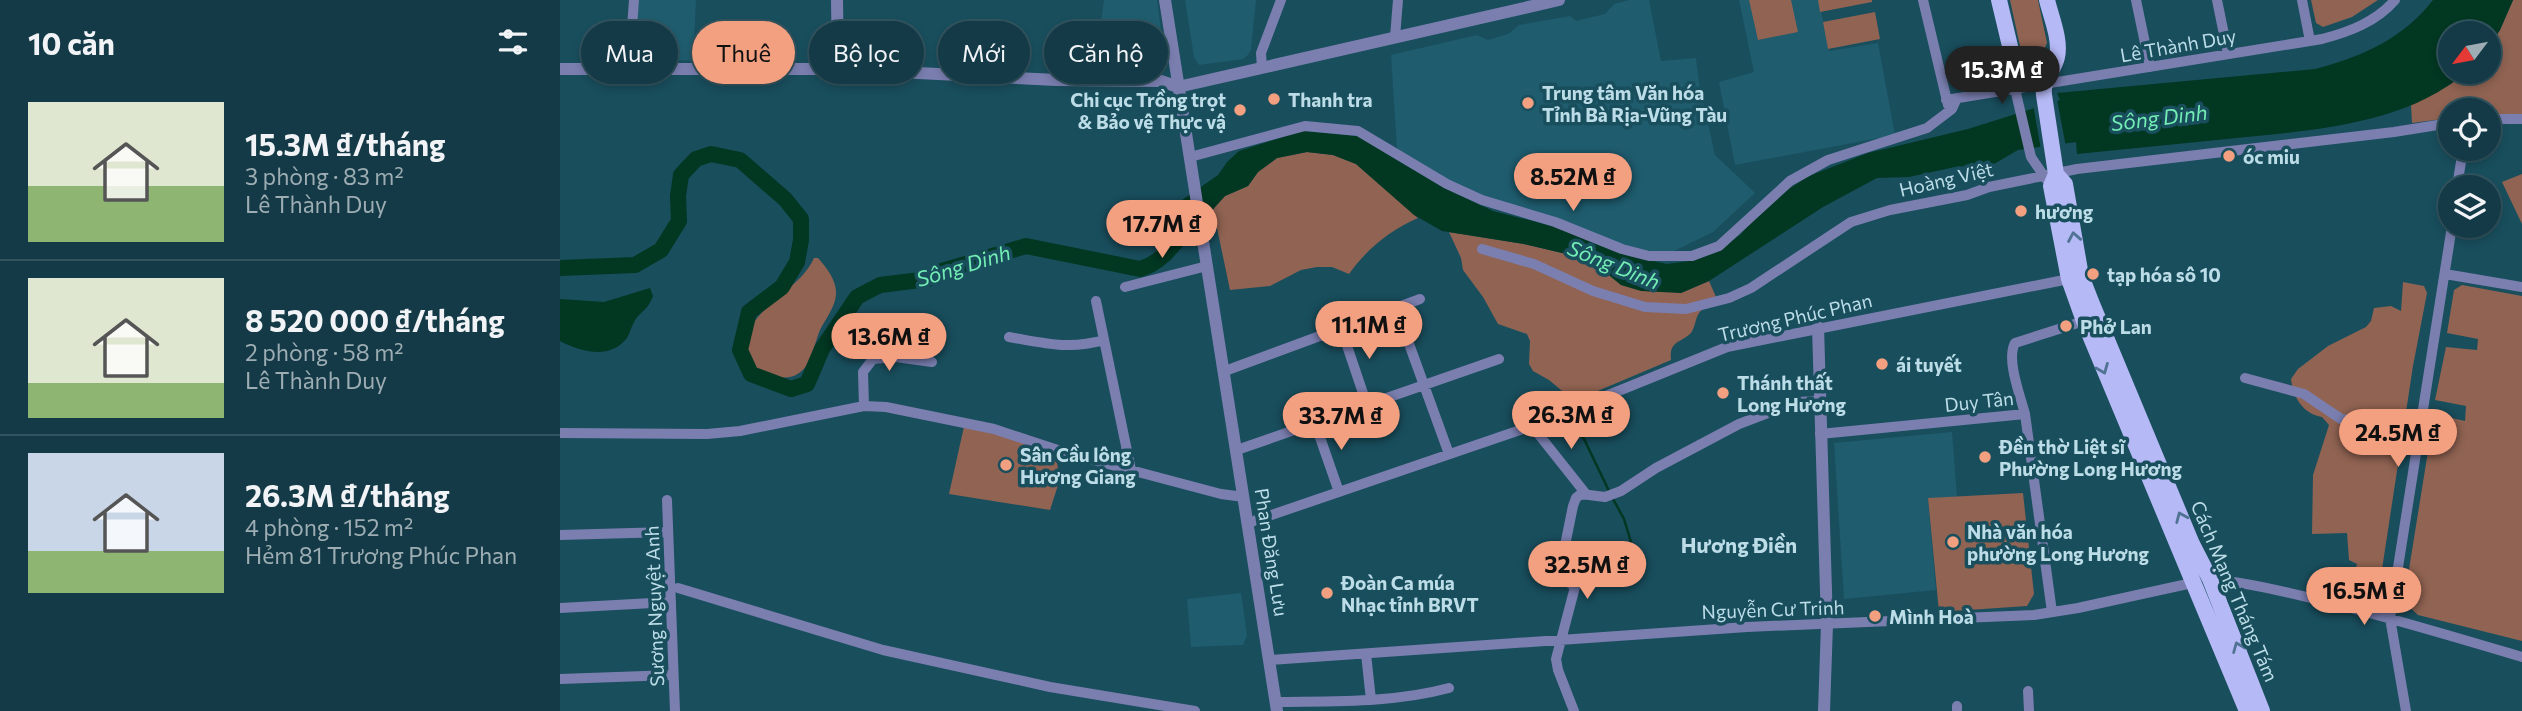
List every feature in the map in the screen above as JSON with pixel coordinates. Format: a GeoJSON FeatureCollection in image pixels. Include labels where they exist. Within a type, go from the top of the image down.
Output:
{"type":"FeatureCollection","features":[{"type":"Feature","properties":{"kind":"main road"},"geometry":{"type":"LineString","coordinates":[[1999,0],[2014,63],[2043,90],[2054,66],[2058,47],[2047,0]]}},
{"type":"Feature","properties":{"kind":"main road","name":"Cách Mạng Tháng Tám"},"geometry":{"type":"LineString","coordinates":[[2043,90],[2053,155],[2050,179],[2084,321],[2247,711]]}},
{"type":"Feature","properties":{"kind":"main road","name":"Cách Mạng Tháng Tám"},"geometry":{"type":"LineString","coordinates":[[2075,278],[2210,579],[2262,711]]}},
{"type":"Feature","properties":{"kind":"main road"},"geometry":{"type":"LineString","coordinates":[[2192,583],[2210,579]]}},
{"type":"Feature","properties":{"kind":"street"},"geometry":{"type":"LineString","coordinates":[[632,21],[634,0]]}},
{"type":"Feature","properties":{"kind":"street"},"geometry":{"type":"LineString","coordinates":[[837,0],[837,21]]}},
{"type":"Feature","properties":{"kind":"street","name":"Phan Đăng Lưu"},"geometry":{"type":"LineString","coordinates":[[1166,0],[1277,707]]}},
{"type":"Feature","properties":{"kind":"street"},"geometry":{"type":"LineString","coordinates":[[1262,68],[1261,53],[1281,0]]}},
{"type":"Feature","properties":{"kind":"street"},"geometry":{"type":"LineString","coordinates":[[1395,37],[1398,0]]}},
{"type":"Feature","properties":{"kind":"street"},"geometry":{"type":"LineString","coordinates":[[924,73],[1056,80],[1161,81],[1178,87],[1557,0]]}},
{"type":"Feature","properties":{"kind":"street"},"geometry":{"type":"LineString","coordinates":[[1923,0],[1951,103]]}},
{"type":"Feature","properties":{"kind":"street"},"geometry":{"type":"LineString","coordinates":[[2136,0],[2150,67]]}},
{"type":"Feature","properties":{"kind":"street"},"geometry":{"type":"LineString","coordinates":[[2217,0],[2228,54]]}},
{"type":"Feature","properties":{"kind":"street"},"geometry":{"type":"LineString","coordinates":[[2302,0],[2310,41]]}},
{"type":"Feature","properties":{"kind":"street","name":"Lê Thành Duy"},"geometry":{"type":"LineString","coordinates":[[1189,154],[1305,126],[1358,131],[1447,184],[1482,200],[1555,222],[1622,249],[1668,258],[1692,256],[1719,246],[1790,181],[1828,160],[1927,128],[1951,103],[2043,90],[2150,67],[2310,41],[2355,29],[2388,8],[2395,0]]}},
{"type":"Feature","properties":{"kind":"street"},"geometry":{"type":"LineString","coordinates":[[2014,63],[2016,93]]}},
{"type":"Feature","properties":{"kind":"street"},"geometry":{"type":"LineString","coordinates":[[560,69],[581,69]]}},
{"type":"Feature","properties":{"kind":"street"},"geometry":{"type":"LineString","coordinates":[[678,70],[809,69]]}},
{"type":"Feature","properties":{"kind":"street","name":"Cách Mạng Tháng Tám"},"geometry":{"type":"LineString","coordinates":[[2016,93],[2031,157],[2050,179]]}},
{"type":"Feature","properties":{"kind":"street"},"geometry":{"type":"LineString","coordinates":[[2501,120],[2522,119]]}},
{"type":"Feature","properties":{"kind":"street","name":"Hoàng Việt"},"geometry":{"type":"LineString","coordinates":[[1482,249],[1534,264],[1593,291],[1645,307],[1686,309],[1729,298],[1751,288],[1851,222],[1890,210],[1967,195],[1989,187],[2438,125]]}},
{"type":"Feature","properties":{"kind":"street"},"geometry":{"type":"LineString","coordinates":[[2406,711],[2390,618],[2450,238]]}},
{"type":"Feature","properties":{"kind":"street"},"geometry":{"type":"LineString","coordinates":[[1125,287],[1207,264]]}},
{"type":"Feature","properties":{"kind":"street"},"geometry":{"type":"LineString","coordinates":[[2445,274],[2522,288]]}},
{"type":"Feature","properties":{"kind":"street","name":"Trương Phúc Phan"},"geometry":{"type":"LineString","coordinates":[[1248,523],[1532,426],[1727,347],[2075,278]]}},
{"type":"Feature","properties":{"kind":"street"},"geometry":{"type":"LineString","coordinates":[[1224,370],[1420,299]]}},
{"type":"Feature","properties":{"kind":"street"},"geometry":{"type":"LineString","coordinates":[[1096,301],[1131,470]]}},
{"type":"Feature","properties":{"kind":"street"},"geometry":{"type":"LineString","coordinates":[[1396,308],[1449,454]]}},
{"type":"Feature","properties":{"kind":"street"},"geometry":{"type":"LineString","coordinates":[[2025,414],[2011,358],[2013,346],[2015,343],[2084,321]]}},
{"type":"Feature","properties":{"kind":"street"},"geometry":{"type":"LineString","coordinates":[[1818,327],[1827,624],[1824,711]]}},
{"type":"Feature","properties":{"kind":"street"},"geometry":{"type":"LineString","coordinates":[[1341,328],[1367,405]]}},
{"type":"Feature","properties":{"kind":"street"},"geometry":{"type":"LineString","coordinates":[[1009,337],[1064,347],[1104,340]]}},
{"type":"Feature","properties":{"kind":"street"},"geometry":{"type":"LineString","coordinates":[[864,406],[863,372],[873,359],[896,358],[932,362]]}},
{"type":"Feature","properties":{"kind":"street"},"geometry":{"type":"LineString","coordinates":[[1237,450],[1499,359]]}},
{"type":"Feature","properties":{"kind":"street"},"geometry":{"type":"LineString","coordinates":[[2245,377],[2304,394],[2342,419],[2421,421]]}},
{"type":"Feature","properties":{"kind":"street"},"geometry":{"type":"LineString","coordinates":[[1574,711],[1556,659],[1575,587],[1562,577],[1560,570],[1573,504],[1581,494],[1605,498],[1620,491],[1656,468],[1739,424],[1797,402],[1819,401]]}},
{"type":"Feature","properties":{"kind":"street"},"geometry":{"type":"LineString","coordinates":[[560,433],[707,435],[864,406],[886,407],[994,429],[1070,454],[1221,494],[1244,496]]}},
{"type":"Feature","properties":{"kind":"street","name":"Duy Tân"},"geometry":{"type":"LineString","coordinates":[[1820,434],[2025,414],[2052,612]]}},
{"type":"Feature","properties":{"kind":"street"},"geometry":{"type":"LineString","coordinates":[[1315,423],[1339,492]]}},
{"type":"Feature","properties":{"kind":"street"},"geometry":{"type":"LineString","coordinates":[[1532,426],[1586,494]]}},
{"type":"Feature","properties":{"kind":"street","name":"Sương Nguyệt Anh"},"geometry":{"type":"LineString","coordinates":[[667,500],[675,711]]}},
{"type":"Feature","properties":{"kind":"street"},"geometry":{"type":"LineString","coordinates":[[560,535],[668,532]]}},
{"type":"Feature","properties":{"kind":"street"},"geometry":{"type":"LineString","coordinates":[[2210,579],[2244,582],[2390,618],[2522,657]]}},
{"type":"Feature","properties":{"kind":"street","name":"Nguyễn Cư Trinh"},"geometry":{"type":"LineString","coordinates":[[1270,660],[1748,627],[1981,618],[2052,612],[2192,583]]}},
{"type":"Feature","properties":{"kind":"street"},"geometry":{"type":"LineString","coordinates":[[678,588],[766,617],[883,650],[1050,687],[1195,711]]}},
{"type":"Feature","properties":{"kind":"street"},"geometry":{"type":"LineString","coordinates":[[560,608],[671,603]]}},
{"type":"Feature","properties":{"kind":"street"},"geometry":{"type":"LineString","coordinates":[[1366,654],[1371,700]]}},
{"type":"Feature","properties":{"kind":"street"},"geometry":{"type":"LineString","coordinates":[[560,679],[673,676]]}},
{"type":"Feature","properties":{"kind":"street"},"geometry":{"type":"LineString","coordinates":[[1277,707],[1371,700],[1424,694],[1449,688]]}},
{"type":"Feature","properties":{"kind":"street"},"geometry":{"type":"LineString","coordinates":[[2028,691],[2029,711]]}},
{"type":"Feature","properties":{"kind":"shaded area"},"geometry":{"type":"Polygon","coordinates":[[[637,0],[696,0],[695,21],[692,21],[692,61],[678,60],[678,21],[636,21],[637,0]]]}},
{"type":"Feature","properties":{"kind":"shaded area"},"geometry":{"type":"Polygon","coordinates":[[[1104,0],[1157,0],[1160,21],[1101,21],[1104,0]]]}},
{"type":"Feature","properties":{"kind":"shaded area"},"geometry":{"type":"Polygon","coordinates":[[[1185,0],[1256,0],[1251,50],[1247,56],[1243,59],[1199,65],[1194,57],[1185,0]]]}},
{"type":"Feature","properties":{"kind":"shaded area","name":"Trung tâm Văn hóa Tỉnh Bà Rịa-Vũng Tàu"},"geometry":{"type":"Polygon","coordinates":[[[1629,0],[1649,0],[1661,61],[1696,58],[1715,155],[1755,193],[1713,232],[1670,253],[1640,250],[1464,189],[1397,151],[1391,55],[1477,35],[1488,40],[1508,34],[1519,25],[1570,16],[1576,21],[1605,14],[1614,4],[1629,0]]]}},
{"type":"Feature","properties":{"kind":"shaded area"},"geometry":{"type":"Polygon","coordinates":[[[1739,0],[1819,0],[1829,51],[1878,43],[1895,135],[1735,165],[1719,82],[1754,72],[1739,0]]]}},
{"type":"Feature","properties":{"kind":"shaded area"},"geometry":{"type":"Polygon","coordinates":[[[1749,0],[1791,0],[1798,32],[1758,40],[1749,0]]]}},
{"type":"Feature","properties":{"kind":"shaded area"},"geometry":{"type":"Polygon","coordinates":[[[1818,0],[1872,0],[1872,2],[1820,12],[1818,0]]]}},
{"type":"Feature","properties":{"kind":"shaded area"},"geometry":{"type":"Polygon","coordinates":[[[2010,0],[2038,0],[2047,43],[2043,52],[2027,54],[2020,46],[2010,0]]]}},
{"type":"Feature","properties":{"kind":"shaded area"},"geometry":{"type":"Polygon","coordinates":[[[2311,0],[2378,0],[2352,17],[2323,27],[2316,23],[2311,0]]]}},
{"type":"Feature","properties":{"kind":"shaded area"},"geometry":{"type":"Polygon","coordinates":[[[2513,0],[2522,0],[2522,115],[2501,114],[2501,98],[2438,98],[2438,120],[2412,123],[2411,105],[2451,84],[2501,84],[2501,28],[2513,0]]]}},
{"type":"Feature","properties":{"kind":"shaded area"},"geometry":{"type":"Polygon","coordinates":[[[1875,12],[1880,39],[1828,49],[1823,22],[1875,12]]]}},
{"type":"Feature","properties":{"kind":"shaded area"},"geometry":{"type":"Polygon","coordinates":[[[1307,152],[1333,155],[1356,164],[1418,218],[1380,241],[1363,256],[1349,274],[1332,267],[1317,267],[1301,270],[1270,286],[1230,290],[1213,209],[1225,196],[1248,186],[1258,172],[1277,158],[1307,152]]]}},
{"type":"Feature","properties":{"kind":"shaded area"},"geometry":{"type":"Polygon","coordinates":[[[2522,174],[2522,224],[2502,182],[2522,174]]]}},
{"type":"Feature","properties":{"kind":"shaded area"},"geometry":{"type":"Polygon","coordinates":[[[1449,232],[1524,244],[1579,257],[1598,266],[1621,285],[1681,293],[1709,281],[1716,297],[1699,313],[1690,334],[1673,346],[1671,360],[1574,401],[1549,380],[1533,371],[1529,364],[1530,341],[1527,334],[1498,324],[1463,270],[1461,258],[1449,232]]]}},
{"type":"Feature","properties":{"kind":"shaded area"},"geometry":{"type":"Polygon","coordinates":[[[814,258],[818,258],[834,282],[836,296],[833,306],[801,372],[789,377],[763,375],[752,368],[745,356],[746,340],[751,327],[768,307],[798,280],[814,258]]]}},
{"type":"Feature","properties":{"kind":"shaded area"},"geometry":{"type":"Polygon","coordinates":[[[2403,282],[2424,286],[2427,293],[2413,366],[2379,589],[2375,596],[2366,601],[2349,595],[2357,564],[2349,560],[2347,533],[2312,534],[2313,475],[2329,425],[2322,417],[2309,412],[2300,404],[2291,379],[2298,369],[2328,346],[2366,327],[2371,321],[2374,308],[2391,306],[2401,311],[2403,282]]]}},
{"type":"Feature","properties":{"kind":"shaded area"},"geometry":{"type":"Polygon","coordinates":[[[2462,285],[2522,296],[2522,641],[2418,615],[2406,604],[2405,594],[2434,414],[2465,421],[2466,406],[2435,400],[2446,347],[2477,350],[2478,339],[2447,333],[2454,290],[2462,285]]]}},
{"type":"Feature","properties":{"kind":"shaded area","name":"Sân Cầu lông Hương Giang"},"geometry":{"type":"Polygon","coordinates":[[[965,422],[1055,452],[1060,479],[1050,510],[949,494],[965,422]]]}},
{"type":"Feature","properties":{"kind":"shaded area"},"geometry":{"type":"Polygon","coordinates":[[[1952,432],[1957,497],[1928,499],[1936,590],[1844,599],[1834,443],[1952,432]]]}},
{"type":"Feature","properties":{"kind":"shaded area"},"geometry":{"type":"Polygon","coordinates":[[[2023,493],[2034,594],[2027,606],[1939,612],[1928,498],[2023,493]]]}},
{"type":"Feature","properties":{"kind":"shaded area"},"geometry":{"type":"Polygon","coordinates":[[[1241,593],[1247,635],[1243,645],[1191,647],[1187,599],[1241,593]]]}},
{"type":"Feature","properties":{"kind":"water","name":"Sông Dinh"},"geometry":{"type":"Polygon","coordinates":[[[2433,0],[2513,0],[2501,28],[2501,21],[2438,21],[2438,84],[2449,84],[2414,104],[2384,115],[2321,129],[2077,154],[2076,142],[2018,150],[1994,164],[1955,167],[1909,177],[1877,178],[1823,207],[1709,281],[1681,293],[1641,291],[1621,285],[1598,266],[1579,257],[1524,244],[1442,231],[1414,215],[1356,164],[1333,155],[1307,152],[1277,158],[1258,172],[1248,186],[1225,196],[1187,238],[1170,234],[1165,218],[1172,207],[1218,175],[1239,151],[1302,131],[1357,136],[1442,187],[1493,211],[1556,227],[1625,255],[1667,264],[1689,261],[1719,250],[1740,235],[1772,200],[1809,176],[1868,153],[1968,129],[2060,100],[2057,93],[2315,69],[2349,59],[2380,45],[2421,14],[2433,0]]]}},
{"type":"Feature","properties":{"kind":"water"},"geometry":{"type":"Polygon","coordinates":[[[650,288],[653,296],[651,301],[620,345],[604,352],[595,352],[560,341],[560,299],[604,302],[650,288]]]}},
{"type":"Feature","properties":{"kind":"pier"},"geometry":{"type":"Polygon","coordinates":[[[2056,94],[2066,147],[2041,150],[2033,104],[2055,98],[2056,94]]]}},
{"type":"Feature","properties":{"kind":"waterway","name":"Sông Dinh"},"geometry":{"type":"LineString","coordinates":[[560,268],[635,265],[661,250],[679,221],[681,175],[696,159],[711,154],[740,160],[785,199],[801,219],[797,262],[782,287],[749,312],[740,350],[751,374],[791,389],[807,384],[822,349],[857,297],[880,285],[928,279],[942,271],[1026,246],[1140,269],[1163,256],[1193,220]]}},
{"type":"Feature","properties":{"kind":"waterway"},"geometry":{"type":"LineString","coordinates":[[1572,420],[1609,491]]}},
{"type":"Feature","properties":{"kind":"waterway"},"geometry":{"type":"LineString","coordinates":[[1612,497],[1624,519],[1631,542]]}},
{"type":"Feature","properties":{"kind":"place","name":"Thanh tra"},"geometry":{"type":"Point","coordinates":[1274,99]}},
{"type":"Feature","properties":{"kind":"place","name":"Trung tâm Văn hóa Tỉnh Bà Rịa-Vũng Tàu"},"geometry":{"type":"Point","coordinates":[1528,103]}},
{"type":"Feature","properties":{"kind":"place","name":"Chi cục Trồng trọt & Bảo vệ Thực vậ"},"geometry":{"type":"Point","coordinates":[1240,110]}},
{"type":"Feature","properties":{"kind":"place","name":"óc miu"},"geometry":{"type":"Point","coordinates":[2229,156]}},
{"type":"Feature","properties":{"kind":"place","name":"hương"},"geometry":{"type":"Point","coordinates":[2021,211]}},
{"type":"Feature","properties":{"kind":"place","name":"tạp hóa sô 10"},"geometry":{"type":"Point","coordinates":[2093,274]}},
{"type":"Feature","properties":{"kind":"place","name":"Phở Lan"},"geometry":{"type":"Point","coordinates":[2066,326]}},
{"type":"Feature","properties":{"kind":"place","name":"ái tuyết"},"geometry":{"type":"Point","coordinates":[1882,364]}},
{"type":"Feature","properties":{"kind":"place","name":"Thánh thất Long Hương"},"geometry":{"type":"Point","coordinates":[1723,393]}},
{"type":"Feature","properties":{"kind":"place","name":"Đền thờ Liệt sĩ Phường Long Hương"},"geometry":{"type":"Point","coordinates":[1985,457]}},
{"type":"Feature","properties":{"kind":"place","name":"Sân Cầu lông Hương Giang"},"geometry":{"type":"Point","coordinates":[1006,465]}},
{"type":"Feature","properties":{"kind":"place","name":"Nhà văn hóa phường Long Hương"},"geometry":{"type":"Point","coordinates":[1953,542]}},
{"type":"Feature","properties":{"kind":"place","name":"Đoàn Ca múa Nhạc tỉnh BRVT"},"geometry":{"type":"Point","coordinates":[1327,593]}},
{"type":"Feature","properties":{"kind":"place","name":"Mình Hoà"},"geometry":{"type":"Point","coordinates":[1875,616]}},
{"type":"Feature","properties":{"kind":"district","name":"Hương Điền"},"geometry":{"type":"Point","coordinates":[1739,544]}}]}
